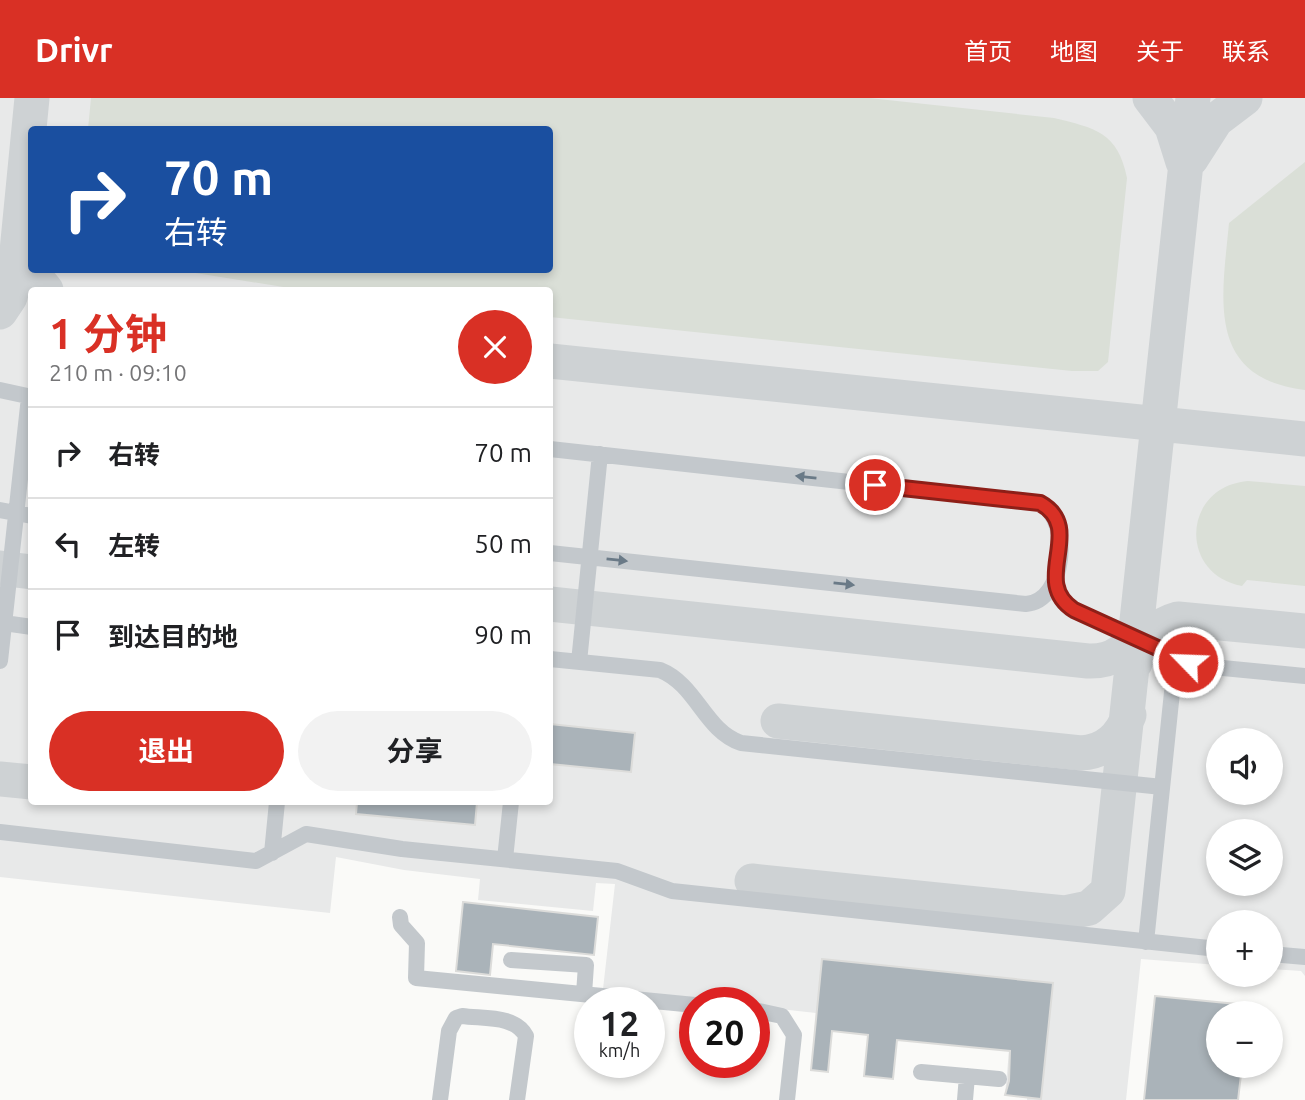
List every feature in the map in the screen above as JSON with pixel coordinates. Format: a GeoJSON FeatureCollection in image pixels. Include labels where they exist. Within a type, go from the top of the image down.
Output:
{"type":"FeatureCollection","features":[{"type":"Feature","properties":{"kind":"lane"},"geometry":{"type":"LineString","coordinates":[[0,390],[28,397]]}},
{"type":"Feature","properties":{"kind":"lane"},"geometry":{"type":"LineString","coordinates":[[0,661],[28,414]]}},
{"type":"Feature","properties":{"kind":"lane"},"geometry":{"type":"LineString","coordinates":[[553,449],[1040,503],[1052,512],[1059,526],[1055,584],[1062,600],[1074,610],[1182,659],[1214,668],[1305,677]]}},
{"type":"Feature","properties":{"kind":"lane"},"geometry":{"type":"LineString","coordinates":[[579,662],[600,454]]}},
{"type":"Feature","properties":{"kind":"lane"},"geometry":{"type":"LineString","coordinates":[[553,553],[1074,610]]}},
{"type":"Feature","properties":{"kind":"lane"},"geometry":{"type":"LineString","coordinates":[[1026,604],[1043,600],[1055,584]]}},
{"type":"Feature","properties":{"kind":"lane"},"geometry":{"type":"LineString","coordinates":[[4,623],[28,626]]}},
{"type":"Feature","properties":{"kind":"lane"},"geometry":{"type":"LineString","coordinates":[[1146,942],[1174,673],[1182,659]]}},
{"type":"Feature","properties":{"kind":"lane"},"geometry":{"type":"LineString","coordinates":[[553,663],[579,662],[660,670],[672,675],[691,692],[721,733],[741,743],[1162,787]]}},
{"type":"Feature","properties":{"kind":"lane"},"geometry":{"type":"LineString","coordinates":[[272,853],[277,805]]}},
{"type":"Feature","properties":{"kind":"lane"},"geometry":{"type":"LineString","coordinates":[[278,805],[286,824],[306,834],[617,872],[672,891],[1206,948]]}},
{"type":"Feature","properties":{"kind":"lane"},"geometry":{"type":"LineString","coordinates":[[505,859],[511,805]]}},
{"type":"Feature","properties":{"kind":"lane"},"geometry":{"type":"LineString","coordinates":[[0,832],[256,861],[306,834]]}},
{"type":"Feature","properties":{"kind":"lane"},"geometry":{"type":"LineString","coordinates":[[400,917],[401,925],[416,943],[416,978],[574,993]]}},
{"type":"Feature","properties":{"kind":"lane"},"geometry":{"type":"LineString","coordinates":[[1283,955],[1305,957]]}},
{"type":"Feature","properties":{"kind":"lane"},"geometry":{"type":"LineString","coordinates":[[511,960],[586,965],[584,987]]}},
{"type":"Feature","properties":{"kind":"lane"},"geometry":{"type":"LineString","coordinates":[[770,1013],[782,1016],[794,1035],[787,1100]]}},
{"type":"Feature","properties":{"kind":"lane"},"geometry":{"type":"LineString","coordinates":[[440,1100],[449,1031],[457,1018],[462,1016],[514,1022],[521,1027],[526,1036],[517,1100]]}},
{"type":"Feature","properties":{"kind":"lane"},"geometry":{"type":"LineString","coordinates":[[921,1072],[999,1079]]}},
{"type":"Feature","properties":{"kind":"lane"},"geometry":{"type":"LineString","coordinates":[[965,1100],[967,1076]]}},
{"type":"Feature","properties":{"kind":"shaded area"},"geometry":{"type":"Polygon","coordinates":[[[0,98],[1305,98],[1305,976],[1301,971],[1283,970],[1283,910],[1206,910],[1206,964],[1141,959],[1126,1100],[1027,1100],[1027,1097],[1005,1095],[1009,1051],[897,1040],[893,1079],[864,1076],[868,1035],[832,1031],[828,1072],[811,1070],[816,1013],[770,1008],[770,987],[679,987],[679,996],[665,995],[665,987],[603,987],[615,884],[596,883],[593,911],[478,900],[480,879],[404,870],[336,857],[330,913],[0,877],[0,98]]]}},
{"type":"Feature","properties":{"kind":"shaded area"},"geometry":{"type":"Polygon","coordinates":[[[91,98],[869,98],[1054,118],[1093,129],[1111,141],[1118,151],[1127,178],[1108,362],[1098,371],[1072,371],[553,317],[553,287],[283,287],[196,273],[553,273],[553,126],[88,126],[91,98]]]}},
{"type":"Feature","properties":{"kind":"shaded area"},"geometry":{"type":"Polygon","coordinates":[[[1305,162],[1305,390],[1273,382],[1250,369],[1235,352],[1227,330],[1224,279],[1229,223],[1305,162]]]}},
{"type":"Feature","properties":{"kind":"shaded area"},"geometry":{"type":"Polygon","coordinates":[[[1248,481],[1305,486],[1305,586],[1247,580],[1242,586],[1221,579],[1207,566],[1199,550],[1196,532],[1200,514],[1210,498],[1226,487],[1248,481]]]}},
{"type":"Feature","properties":{"kind":"building"},"geometry":{"type":"Polygon","coordinates":[[[553,724],[635,733],[631,772],[553,764],[553,724]]]}},
{"type":"Feature","properties":{"kind":"building"},"geometry":{"type":"Polygon","coordinates":[[[357,805],[477,805],[475,825],[356,814],[357,805]]]}},
{"type":"Feature","properties":{"kind":"building"},"geometry":{"type":"Polygon","coordinates":[[[463,902],[598,917],[594,955],[493,944],[490,975],[456,971],[463,902]]]}},
{"type":"Feature","properties":{"kind":"building"},"geometry":{"type":"Polygon","coordinates":[[[822,959],[1053,983],[1041,1099],[1005,1095],[1009,1081],[1010,1051],[897,1040],[893,1079],[864,1076],[868,1035],[832,1031],[828,1072],[811,1070],[822,959]]]}},
{"type":"Feature","properties":{"kind":"building"},"geometry":{"type":"Polygon","coordinates":[[[1155,996],[1206,1001],[1206,1078],[1241,1078],[1238,1100],[1144,1100],[1155,996]]]}},
{"type":"Feature","properties":{"kind":"taxiway"},"geometry":{"type":"LineString","coordinates":[[29,126],[32,98]]}},
{"type":"Feature","properties":{"kind":"taxiway"},"geometry":{"type":"LineString","coordinates":[[1150,98],[1172,127],[1183,162]]}},
{"type":"Feature","properties":{"kind":"taxiway"},"geometry":{"type":"LineString","coordinates":[[752,881],[1065,913],[1089,908],[1108,891],[1193,98]]}},
{"type":"Feature","properties":{"kind":"taxiway"},"geometry":{"type":"LineString","coordinates":[[1191,159],[1216,120],[1245,98]]}},
{"type":"Feature","properties":{"kind":"taxiway"},"geometry":{"type":"LineString","coordinates":[[0,312],[10,297],[14,282],[28,139]]}},
{"type":"Feature","properties":{"kind":"taxiway"},"geometry":{"type":"LineString","coordinates":[[20,239],[28,266]]}},
{"type":"Feature","properties":{"kind":"taxiway"},"geometry":{"type":"LineString","coordinates":[[32,273],[44,287]]}},
{"type":"Feature","properties":{"kind":"taxiway"},"geometry":{"type":"LineString","coordinates":[[553,361],[1305,439]]}},
{"type":"Feature","properties":{"kind":"taxiway"},"geometry":{"type":"LineString","coordinates":[[0,568],[28,572]]}},
{"type":"Feature","properties":{"kind":"taxiway"},"geometry":{"type":"LineString","coordinates":[[553,604],[1088,661],[1105,659],[1119,653],[1130,643],[1138,628]]}},
{"type":"Feature","properties":{"kind":"taxiway"},"geometry":{"type":"LineString","coordinates":[[1135,663],[1141,647],[1150,635],[1156,629],[1178,619],[1305,631]]}},
{"type":"Feature","properties":{"kind":"taxiway"},"geometry":{"type":"LineString","coordinates":[[778,721],[1081,753],[1098,750],[1111,742],[1122,730],[1129,715]]}},
{"type":"Feature","properties":{"kind":"taxiway"},"geometry":{"type":"LineString","coordinates":[[0,779],[28,782]]}},
{"type":"Feature","properties":{"kind":"route"},"geometry":{"type":"LineString","coordinates":[[875,485],[1040,503],[1052,512],[1059,526],[1055,584],[1062,600],[1074,610],[1188,662]]}}]}
